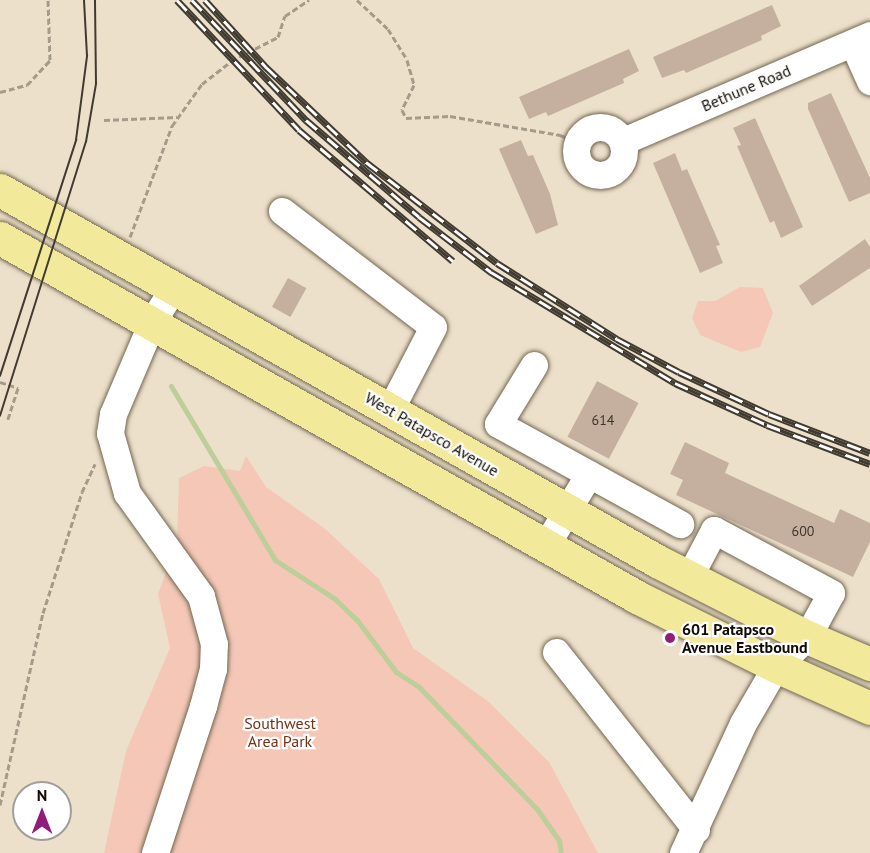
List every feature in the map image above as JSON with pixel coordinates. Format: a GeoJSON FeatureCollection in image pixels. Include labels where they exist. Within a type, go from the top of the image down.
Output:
{"type":"FeatureCollection","features":[{"type":"Feature","properties":{"kind":"main road","name":"West Patapsco Avenue"},"geometry":{"type":"LineString","coordinates":[[0,190],[689,577],[807,638],[870,664]]}},
{"type":"Feature","properties":{"kind":"main road"},"geometry":{"type":"LineString","coordinates":[[0,238],[546,545],[776,666],[870,708]]}},
{"type":"Feature","properties":{"kind":"street"},"geometry":{"type":"LineString","coordinates":[[862,39],[870,81]]}},
{"type":"Feature","properties":{"kind":"street","name":"Bethune Road"},"geometry":{"type":"LineString","coordinates":[[622,141],[862,39]]}},
{"type":"Feature","properties":{"kind":"street"},"geometry":{"type":"LineString","coordinates":[[596,127],[607,128],[622,141],[625,153],[621,164],[602,176],[590,174],[581,167],[575,155],[577,142],[596,127]]}},
{"type":"Feature","properties":{"kind":"street"},"geometry":{"type":"LineString","coordinates":[[282,211],[433,327],[390,410]]}},
{"type":"Feature","properties":{"kind":"street"},"geometry":{"type":"LineString","coordinates":[[155,853],[203,706],[213,669],[214,644],[201,596],[126,493],[111,442],[113,414],[152,322],[174,287]]}},
{"type":"Feature","properties":{"kind":"street"},"geometry":{"type":"LineString","coordinates":[[534,364],[498,424],[680,524]]}},
{"type":"Feature","properties":{"kind":"street"},"geometry":{"type":"LineString","coordinates":[[546,545],[589,474]]}},
{"type":"Feature","properties":{"kind":"street"},"geometry":{"type":"LineString","coordinates":[[683,853],[743,723],[776,666],[807,638],[831,593],[714,530],[689,577]]}},
{"type":"Feature","properties":{"kind":"street"},"geometry":{"type":"LineString","coordinates":[[556,652],[696,829]]}},
{"type":"Feature","properties":{"kind":"path"},"geometry":{"type":"LineString","coordinates":[[0,92],[27,85],[50,60],[48,0]]}},
{"type":"Feature","properties":{"kind":"path"},"geometry":{"type":"LineString","coordinates":[[119,257],[139,218],[172,126],[202,84],[231,61],[278,37],[285,15],[309,0]]}},
{"type":"Feature","properties":{"kind":"path"},"geometry":{"type":"LineString","coordinates":[[357,0],[388,29],[407,60],[414,85],[402,110],[406,117],[450,116],[577,142]]}},
{"type":"Feature","properties":{"kind":"path"},"geometry":{"type":"LineString","coordinates":[[104,120],[178,117]]}},
{"type":"Feature","properties":{"kind":"path"},"geometry":{"type":"LineString","coordinates":[[0,382],[18,388],[8,419]]}},
{"type":"Feature","properties":{"kind":"path"},"geometry":{"type":"LineString","coordinates":[[0,805],[43,613],[82,492],[101,453],[111,442]]}},
{"type":"Feature","properties":{"kind":"green space"},"geometry":{"type":"Polygon","coordinates":[[[740,287],[763,288],[773,313],[760,347],[741,352],[700,335],[692,318],[698,301],[715,301],[740,287]]]}},
{"type":"Feature","properties":{"kind":"green space","name":"Southwest Area Park"},"geometry":{"type":"Polygon","coordinates":[[[246,456],[266,487],[324,528],[379,579],[413,648],[489,702],[549,762],[598,853],[104,853],[126,751],[170,648],[158,594],[177,543],[179,478],[204,466],[240,471],[246,456]]]}},
{"type":"Feature","properties":{"kind":"building"},"geometry":{"type":"Polygon","coordinates":[[[772,5],[781,26],[761,36],[762,40],[686,73],[684,70],[662,78],[653,57],[772,5]]]}},
{"type":"Feature","properties":{"kind":"building"},"geometry":{"type":"Polygon","coordinates":[[[629,49],[639,71],[623,79],[624,83],[548,116],[546,112],[529,119],[519,97],[629,49]]]}},
{"type":"Feature","properties":{"kind":"building"},"geometry":{"type":"Polygon","coordinates":[[[831,93],[870,178],[870,193],[849,202],[808,109],[808,103],[831,93]]]}},
{"type":"Feature","properties":{"kind":"building"},"geometry":{"type":"Polygon","coordinates":[[[755,118],[803,227],[781,238],[774,221],[770,223],[737,146],[741,145],[733,128],[755,118]]]}},
{"type":"Feature","properties":{"kind":"building"},"geometry":{"type":"Polygon","coordinates":[[[521,140],[528,156],[533,155],[550,194],[558,225],[536,234],[499,149],[521,140]]]}},
{"type":"Feature","properties":{"kind":"building"},"geometry":{"type":"Polygon","coordinates":[[[675,153],[682,171],[687,169],[720,245],[716,246],[723,263],[700,273],[653,163],[675,153]]]}},
{"type":"Feature","properties":{"kind":"building"},"geometry":{"type":"Polygon","coordinates":[[[865,239],[870,247],[870,268],[812,306],[799,286],[865,239]]]}},
{"type":"Feature","properties":{"kind":"building"},"geometry":{"type":"Polygon","coordinates":[[[288,278],[306,288],[290,317],[272,307],[288,278]]]}},
{"type":"Feature","properties":{"kind":"building"},"geometry":{"type":"Polygon","coordinates":[[[597,381],[638,403],[609,459],[567,437],[597,381]]]}},
{"type":"Feature","properties":{"kind":"building"},"geometry":{"type":"Polygon","coordinates":[[[685,442],[729,463],[725,473],[834,523],[840,509],[870,523],[870,542],[853,577],[676,495],[683,480],[670,474],[685,442]]]}},
{"type":"Feature","properties":{"kind":"waterway"},"geometry":{"type":"LineString","coordinates":[[171,386],[275,560],[335,599],[357,620],[396,672],[419,687],[537,809],[559,841],[561,853]]}},
{"type":"Feature","properties":{"kind":"tram line"},"geometry":{"type":"LineString","coordinates":[[0,376],[76,140],[87,56],[84,0]]}},
{"type":"Feature","properties":{"kind":"tram line"},"geometry":{"type":"LineString","coordinates":[[0,416],[86,142],[96,84],[95,0]]}},
{"type":"Feature","properties":{"kind":"railway"},"geometry":{"type":"LineString","coordinates":[[177,0],[299,130],[453,261]]}},
{"type":"Feature","properties":{"kind":"railway"},"geometry":{"type":"LineString","coordinates":[[192,0],[306,120],[419,217],[491,272],[675,383],[767,425],[870,464]]}},
{"type":"Feature","properties":{"kind":"railway"},"geometry":{"type":"LineString","coordinates":[[205,0],[266,67],[366,162],[497,263],[617,339],[679,372],[769,414],[870,453]]}},
{"type":"Feature","properties":{"kind":"place","name":"601 Patapsco Avenue Eastbound"},"geometry":{"type":"Point","coordinates":[670,638]}}]}
